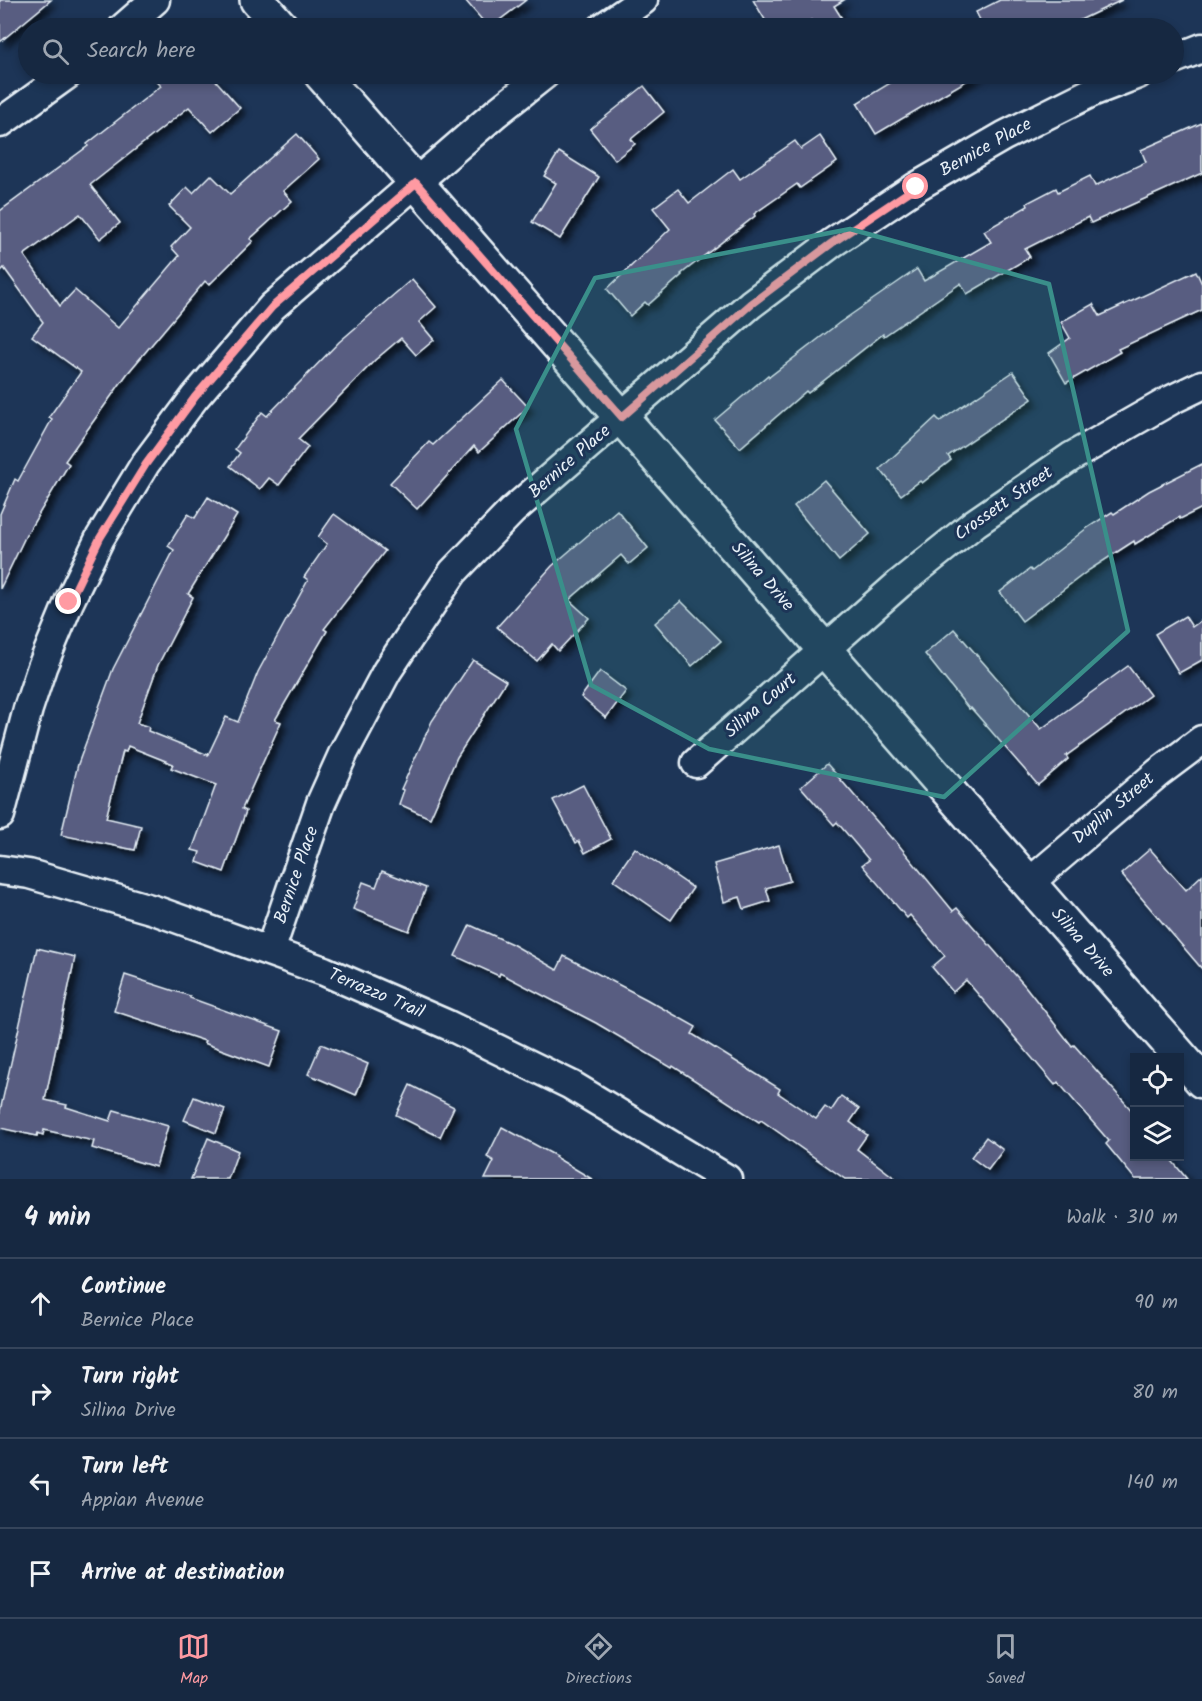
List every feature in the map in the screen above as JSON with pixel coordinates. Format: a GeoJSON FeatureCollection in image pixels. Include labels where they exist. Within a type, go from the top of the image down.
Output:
{"type":"FeatureCollection","features":[{"type":"Feature","properties":{"kind":"street"},"geometry":{"type":"LineString","coordinates":[[134,18],[155,0]]}},
{"type":"Feature","properties":{"kind":"street"},"geometry":{"type":"LineString","coordinates":[[257,0],[273,18]]}},
{"type":"Feature","properties":{"kind":"street"},"geometry":{"type":"LineString","coordinates":[[617,18],[643,0]]}},
{"type":"Feature","properties":{"kind":"street"},"geometry":{"type":"LineString","coordinates":[[1184,55],[1202,48]]}},
{"type":"Feature","properties":{"kind":"street"},"geometry":{"type":"LineString","coordinates":[[0,123],[54,84]]}},
{"type":"Feature","properties":{"kind":"street","name":"Silina Drive"},"geometry":{"type":"LineString","coordinates":[[330,84],[1202,1081]]}},
{"type":"Feature","properties":{"kind":"street"},"geometry":{"type":"LineString","coordinates":[[0,816],[28,709],[51,645],[100,538],[146,464],[195,397],[272,307],[532,84]]}},
{"type":"Feature","properties":{"kind":"street","name":"Bernice Place"},"geometry":{"type":"LineString","coordinates":[[270,951],[321,803],[344,752],[387,671],[453,572],[512,511],[751,304],[841,236],[916,187],[1004,136],[1114,84]]}},
{"type":"Feature","properties":{"kind":"street","name":"Crossett Street"},"geometry":{"type":"LineString","coordinates":[[826,650],[899,584],[975,523],[1071,458],[1171,400],[1202,385]]}},
{"type":"Feature","properties":{"kind":"street","name":"Silina Court"},"geometry":{"type":"LineString","coordinates":[[696,763],[826,650]]}},
{"type":"Feature","properties":{"kind":"street","name":"Duplin Street"},"geometry":{"type":"LineString","coordinates":[[1030,882],[1158,773],[1202,740]]}},
{"type":"Feature","properties":{"kind":"street","name":"Terrazzo Trail"},"geometry":{"type":"LineString","coordinates":[[0,870],[29,874],[154,910],[324,971],[448,1024],[561,1080],[727,1179]]}},
{"type":"Feature","properties":{"kind":"highlighted area"},"geometry":{"type":"Polygon","coordinates":[[[850,229],[1049,284],[1128,631],[944,797],[709,749],[591,685],[516,429],[595,278],[850,229]]]}},
{"type":"Feature","properties":{"kind":"building"},"geometry":{"type":"Polygon","coordinates":[[[0,0],[51,0],[29,18],[18,18],[18,27],[0,42],[0,0]]]}},
{"type":"Feature","properties":{"kind":"building"},"geometry":{"type":"Polygon","coordinates":[[[465,0],[526,0],[502,18],[480,18],[465,0]]]}},
{"type":"Feature","properties":{"kind":"building"},"geometry":{"type":"Polygon","coordinates":[[[753,0],[844,0],[834,6],[842,18],[764,18],[753,0]]]}},
{"type":"Feature","properties":{"kind":"building"},"geometry":{"type":"Polygon","coordinates":[[[1000,0],[1122,0],[1084,18],[979,18],[976,12],[1000,0]]]}},
{"type":"Feature","properties":{"kind":"building"},"geometry":{"type":"Polygon","coordinates":[[[159,84],[219,84],[240,108],[212,132],[189,107],[90,185],[120,223],[100,239],[80,214],[24,255],[60,306],[75,290],[118,328],[179,256],[171,247],[190,227],[169,206],[187,187],[193,193],[211,175],[230,194],[297,134],[319,159],[283,191],[292,201],[250,239],[253,241],[209,285],[205,281],[127,374],[65,461],[69,464],[26,535],[0,589],[0,514],[15,479],[18,481],[52,419],[49,417],[81,372],[32,336],[43,322],[4,268],[0,272],[0,211],[88,146],[87,144],[161,86],[159,84]]]}},
{"type":"Feature","properties":{"kind":"building"},"geometry":{"type":"Polygon","coordinates":[[[888,84],[961,84],[876,134],[857,103],[888,84]]]}},
{"type":"Feature","properties":{"kind":"building"},"geometry":{"type":"Polygon","coordinates":[[[644,86],[664,112],[631,139],[635,144],[615,160],[590,129],[644,86]]]}},
{"type":"Feature","properties":{"kind":"building"},"geometry":{"type":"Polygon","coordinates":[[[1202,123],[1202,173],[1091,223],[1088,217],[1025,249],[1030,257],[967,294],[961,283],[884,336],[883,334],[808,393],[806,391],[740,448],[715,420],[768,375],[769,377],[839,323],[917,269],[924,281],[991,242],[984,231],[1028,206],[1027,203],[1056,188],[1058,192],[1090,176],[1095,186],[1146,162],[1141,150],[1202,123]]]}},
{"type":"Feature","properties":{"kind":"building"},"geometry":{"type":"Polygon","coordinates":[[[820,136],[837,162],[800,188],[797,184],[754,214],[755,216],[681,274],[648,305],[645,302],[630,316],[607,289],[670,229],[653,208],[678,189],[689,203],[733,169],[740,179],[795,141],[801,149],[820,136]]]}},
{"type":"Feature","properties":{"kind":"building"},"geometry":{"type":"Polygon","coordinates":[[[559,152],[599,177],[560,239],[532,222],[556,183],[544,176],[559,152]]]}},
{"type":"Feature","properties":{"kind":"building"},"geometry":{"type":"Polygon","coordinates":[[[1196,271],[1202,284],[1202,310],[1118,349],[1120,352],[1066,383],[1049,353],[1070,338],[1061,322],[1093,304],[1100,316],[1196,271]]]}},
{"type":"Feature","properties":{"kind":"building"},"geometry":{"type":"Polygon","coordinates":[[[412,279],[436,307],[419,322],[434,340],[416,355],[401,338],[375,360],[298,439],[308,447],[279,485],[269,478],[260,489],[230,466],[240,453],[235,449],[262,412],[267,416],[339,342],[412,279]]]}},
{"type":"Feature","properties":{"kind":"building"},"geometry":{"type":"Polygon","coordinates":[[[1013,372],[1032,399],[948,456],[951,460],[922,483],[920,481],[901,495],[880,469],[936,417],[940,421],[1013,372]]]}},
{"type":"Feature","properties":{"kind":"building"},"geometry":{"type":"Polygon","coordinates":[[[503,380],[528,407],[479,452],[474,446],[417,509],[390,483],[429,442],[433,445],[503,380]]]}},
{"type":"Feature","properties":{"kind":"building"},"geometry":{"type":"Polygon","coordinates":[[[1202,464],[1202,508],[1180,519],[1179,517],[1135,544],[1134,541],[1089,570],[1022,621],[1000,592],[1112,512],[1114,514],[1149,491],[1202,464]]]}},
{"type":"Feature","properties":{"kind":"building"},"geometry":{"type":"Polygon","coordinates":[[[824,480],[870,534],[839,561],[794,506],[824,480]]]}},
{"type":"Feature","properties":{"kind":"building"},"geometry":{"type":"Polygon","coordinates":[[[208,497],[237,515],[188,594],[193,597],[158,665],[137,723],[149,727],[148,731],[208,755],[226,717],[238,722],[258,672],[308,580],[304,577],[327,544],[318,537],[334,514],[385,551],[324,629],[327,631],[275,720],[281,722],[242,809],[246,811],[224,872],[197,862],[200,852],[192,850],[216,785],[171,768],[173,764],[128,746],[126,752],[123,751],[106,818],[141,826],[135,850],[61,835],[78,764],[113,669],[174,550],[168,546],[188,514],[195,518],[208,497]]]}},
{"type":"Feature","properties":{"kind":"building"},"geometry":{"type":"Polygon","coordinates":[[[617,510],[648,548],[629,564],[621,555],[569,600],[589,618],[558,651],[552,644],[537,661],[497,627],[552,566],[617,510]]]}},
{"type":"Feature","properties":{"kind":"building"},"geometry":{"type":"Polygon","coordinates":[[[681,601],[721,641],[692,666],[655,623],[681,601]]]}},
{"type":"Feature","properties":{"kind":"building"},"geometry":{"type":"Polygon","coordinates":[[[1185,616],[1192,627],[1202,620],[1202,660],[1179,673],[1155,634],[1185,616]]]}},
{"type":"Feature","properties":{"kind":"building"},"geometry":{"type":"Polygon","coordinates":[[[954,629],[1041,729],[1128,666],[1150,695],[1066,756],[1068,759],[1038,785],[971,708],[969,709],[925,654],[954,629]]]}},
{"type":"Feature","properties":{"kind":"building"},"geometry":{"type":"Polygon","coordinates":[[[473,660],[506,681],[457,757],[430,818],[399,804],[404,790],[401,789],[432,721],[473,660]]]}},
{"type":"Feature","properties":{"kind":"building"},"geometry":{"type":"Polygon","coordinates":[[[600,671],[626,691],[606,718],[581,697],[600,671]]]}},
{"type":"Feature","properties":{"kind":"building"},"geometry":{"type":"Polygon","coordinates":[[[827,764],[893,838],[953,911],[957,908],[1025,986],[1072,1046],[1074,1045],[1130,1108],[1130,1161],[1172,1161],[1187,1179],[1135,1179],[1106,1144],[1109,1141],[1058,1082],[1055,1085],[966,980],[953,992],[932,967],[945,956],[910,915],[907,918],[862,865],[869,860],[837,822],[834,825],[801,787],[827,764]]]}},
{"type":"Feature","properties":{"kind":"building"},"geometry":{"type":"Polygon","coordinates":[[[583,785],[611,839],[585,853],[579,841],[576,843],[553,800],[583,785]]]}},
{"type":"Feature","properties":{"kind":"building"},"geometry":{"type":"Polygon","coordinates":[[[779,845],[790,881],[766,888],[770,901],[744,909],[740,897],[724,902],[714,864],[779,845]]]}},
{"type":"Feature","properties":{"kind":"building"},"geometry":{"type":"Polygon","coordinates":[[[635,848],[693,888],[671,920],[613,880],[635,848]]]}},
{"type":"Feature","properties":{"kind":"building"},"geometry":{"type":"Polygon","coordinates":[[[1150,849],[1186,890],[1202,875],[1202,969],[1121,874],[1150,849]]]}},
{"type":"Feature","properties":{"kind":"building"},"geometry":{"type":"Polygon","coordinates":[[[382,871],[426,888],[409,931],[353,909],[363,882],[376,887],[382,871]]]}},
{"type":"Feature","properties":{"kind":"building"},"geometry":{"type":"Polygon","coordinates":[[[470,925],[512,944],[557,970],[564,956],[696,1027],[692,1034],[780,1089],[778,1093],[816,1119],[825,1107],[831,1111],[841,1096],[859,1109],[850,1122],[867,1135],[857,1149],[896,1179],[845,1179],[761,1120],[759,1122],[673,1066],[672,1068],[596,1023],[500,973],[499,976],[455,956],[470,925]]]}},
{"type":"Feature","properties":{"kind":"building"},"geometry":{"type":"Polygon","coordinates":[[[37,948],[75,957],[45,1100],[67,1105],[66,1107],[110,1121],[114,1110],[168,1126],[156,1167],[92,1148],[94,1141],[44,1130],[43,1135],[38,1133],[37,1136],[0,1128],[0,1111],[37,948]]]}},
{"type":"Feature","properties":{"kind":"building"},"geometry":{"type":"Polygon","coordinates":[[[125,975],[190,996],[190,998],[282,1031],[269,1067],[204,1043],[205,1041],[114,1011],[125,975]]]}},
{"type":"Feature","properties":{"kind":"building"},"geometry":{"type":"Polygon","coordinates":[[[321,1044],[368,1064],[356,1095],[308,1074],[321,1044]]]}},
{"type":"Feature","properties":{"kind":"building"},"geometry":{"type":"Polygon","coordinates":[[[410,1085],[454,1107],[440,1137],[396,1115],[410,1085]]]}},
{"type":"Feature","properties":{"kind":"building"},"geometry":{"type":"Polygon","coordinates":[[[194,1097],[225,1109],[216,1133],[184,1120],[194,1097]]]}},
{"type":"Feature","properties":{"kind":"building"},"geometry":{"type":"Polygon","coordinates":[[[502,1127],[556,1156],[592,1179],[485,1179],[494,1161],[487,1157],[502,1127]]]}},
{"type":"Feature","properties":{"kind":"building"},"geometry":{"type":"Polygon","coordinates":[[[986,1137],[1003,1150],[988,1170],[971,1157],[986,1137]]]}},
{"type":"Feature","properties":{"kind":"building"},"geometry":{"type":"Polygon","coordinates":[[[208,1138],[238,1151],[228,1179],[191,1179],[208,1138]]]}},
{"type":"Feature","properties":{"kind":"route"},"geometry":{"type":"LineString","coordinates":[[69,602],[100,538],[146,464],[195,397],[272,307],[416,183],[622,417],[751,304],[832,243],[916,187]]}}]}
